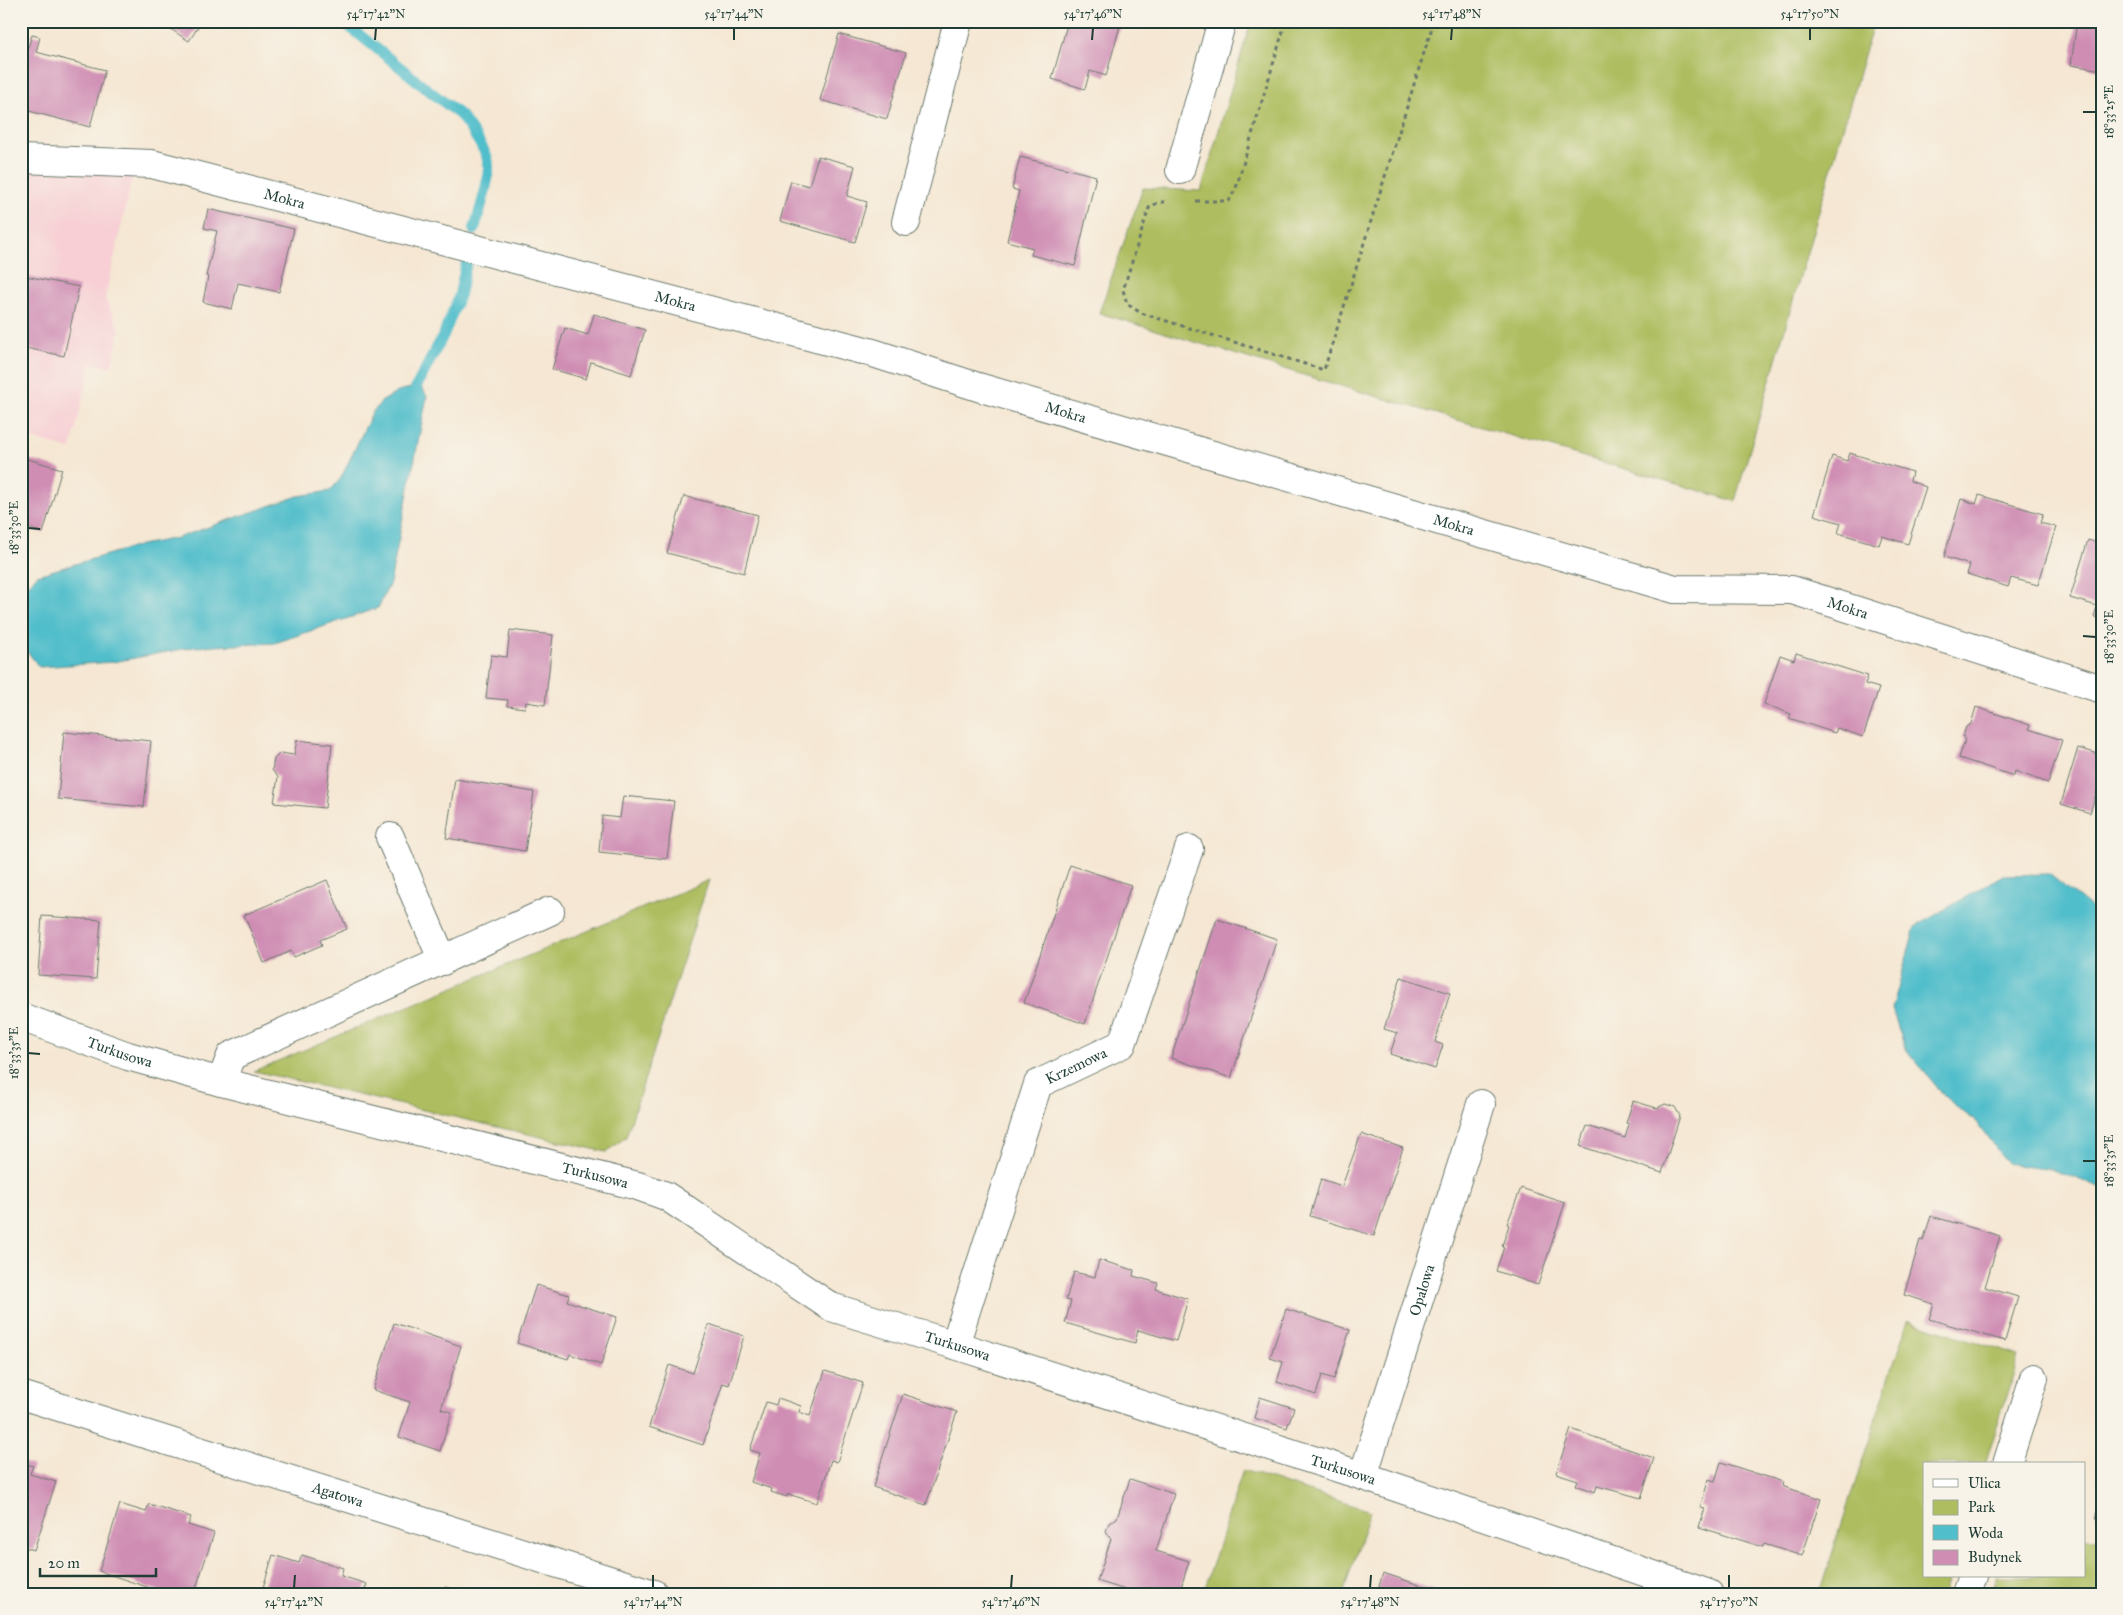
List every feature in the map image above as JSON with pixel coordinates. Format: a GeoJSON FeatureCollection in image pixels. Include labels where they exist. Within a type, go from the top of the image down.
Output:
{"type":"FeatureCollection","features":[{"type":"Feature","properties":{"kind":"street"},"geometry":{"type":"LineString","coordinates":[[906,222],[958,21]]}},
{"type":"Feature","properties":{"kind":"street"},"geometry":{"type":"LineString","coordinates":[[1180,170],[1222,21]]}},
{"type":"Feature","properties":{"kind":"street","name":"Mokra"},"geometry":{"type":"LineString","coordinates":[[21,159],[152,164],[873,353],[978,388],[1675,589],[1792,590],[2102,689]]}},
{"type":"Feature","properties":{"kind":"street"},"geometry":{"type":"LineString","coordinates":[[390,836],[443,960]]}},
{"type":"Feature","properties":{"kind":"street","name":"Krzemowa"},"geometry":{"type":"LineString","coordinates":[[955,1344],[1038,1084],[1122,1044],[1189,849]]}},
{"type":"Feature","properties":{"kind":"street"},"geometry":{"type":"LineString","coordinates":[[221,1082],[231,1056],[550,911]]}},
{"type":"Feature","properties":{"kind":"street","name":"Turkusowa"},"geometry":{"type":"LineString","coordinates":[[21,1017],[128,1056],[221,1082],[628,1184],[666,1196],[831,1308],[955,1344],[1363,1476],[1709,1594]]}},
{"type":"Feature","properties":{"kind":"street","name":"Opalowa"},"geometry":{"type":"LineString","coordinates":[[1363,1476],[1481,1104]]}},
{"type":"Feature","properties":{"kind":"street"},"geometry":{"type":"LineString","coordinates":[[2008,1462],[2034,1378]]}},
{"type":"Feature","properties":{"kind":"street","name":"Agatowa"},"geometry":{"type":"LineString","coordinates":[[21,1395],[654,1594]]}},
{"type":"Feature","properties":{"kind":"street"},"geometry":{"type":"LineString","coordinates":[[1966,1594],[1971,1578]]}},
{"type":"Feature","properties":{"kind":"path"},"geometry":{"type":"LineString","coordinates":[[1189,202],[1229,201],[1236,188],[1286,21]]}},
{"type":"Feature","properties":{"kind":"path"},"geometry":{"type":"LineString","coordinates":[[1169,202],[1159,202],[1149,208],[1123,290],[1127,304],[1141,312],[1324,370],[1434,21]]}},
{"type":"Feature","properties":{"kind":"shaded area"},"geometry":{"type":"Polygon","coordinates":[[[21,170],[133,173],[105,299],[120,330],[111,367],[91,363],[71,449],[21,436],[21,170]]]}},
{"type":"Feature","properties":{"kind":"green space"},"geometry":{"type":"Polygon","coordinates":[[[1251,21],[1874,21],[1735,501],[1099,313],[1143,188],[1201,191],[1251,21]]]}},
{"type":"Feature","properties":{"kind":"green space"},"geometry":{"type":"Polygon","coordinates":[[[709,880],[626,1137],[606,1152],[254,1071],[709,880]]]}},
{"type":"Feature","properties":{"kind":"green space"},"geometry":{"type":"Polygon","coordinates":[[[1908,1320],[2019,1356],[1986,1462],[1923,1462],[1923,1578],[1948,1578],[1943,1594],[1819,1594],[1908,1320]]]}},
{"type":"Feature","properties":{"kind":"green space"},"geometry":{"type":"Polygon","coordinates":[[[1243,1470],[1370,1511],[1343,1594],[1203,1594],[1243,1470]]]}},
{"type":"Feature","properties":{"kind":"green space"},"geometry":{"type":"Polygon","coordinates":[[[2086,1538],[2102,1542],[2102,1594],[1991,1594],[1995,1578],[2086,1578],[2086,1538]]]}},
{"type":"Feature","properties":{"kind":"water"},"geometry":{"type":"Polygon","coordinates":[[[416,387],[423,389],[427,397],[390,583],[378,608],[275,643],[194,647],[113,662],[39,667],[24,647],[22,623],[27,587],[37,575],[141,545],[177,538],[298,496],[330,491],[341,478],[372,413],[381,402],[401,390],[416,387]]]}},
{"type":"Feature","properties":{"kind":"water"},"geometry":{"type":"Polygon","coordinates":[[[2049,874],[2102,917],[2102,1188],[2053,1170],[2008,1164],[1977,1123],[1945,1097],[1905,1048],[1892,1009],[1915,927],[2003,875],[2049,874]]]}},
{"type":"Feature","properties":{"kind":"building"},"geometry":{"type":"Polygon","coordinates":[[[158,21],[202,21],[189,41],[158,21]]]}},
{"type":"Feature","properties":{"kind":"building"},"geometry":{"type":"Polygon","coordinates":[[[1068,21],[1108,21],[1120,26],[1106,76],[1090,71],[1085,89],[1052,79],[1068,21]]]}},
{"type":"Feature","properties":{"kind":"building"},"geometry":{"type":"Polygon","coordinates":[[[2077,21],[2102,21],[2102,70],[2071,65],[2077,21]]]}},
{"type":"Feature","properties":{"kind":"building"},"geometry":{"type":"Polygon","coordinates":[[[839,34],[906,53],[887,119],[820,100],[839,34]]]}},
{"type":"Feature","properties":{"kind":"building"},"geometry":{"type":"Polygon","coordinates":[[[32,35],[40,37],[36,52],[105,70],[90,127],[21,109],[21,49],[27,51],[32,35]]]}},
{"type":"Feature","properties":{"kind":"building"},"geometry":{"type":"Polygon","coordinates":[[[818,156],[855,166],[847,196],[867,202],[855,242],[780,221],[791,181],[809,186],[818,156]]]}},
{"type":"Feature","properties":{"kind":"building"},"geometry":{"type":"Polygon","coordinates":[[[1020,157],[1096,176],[1075,266],[1031,255],[1033,248],[1007,241],[1019,191],[1012,189],[1020,157]]]}},
{"type":"Feature","properties":{"kind":"building"},"geometry":{"type":"Polygon","coordinates":[[[208,209],[294,229],[279,292],[238,283],[232,309],[203,302],[208,276],[206,276],[217,231],[204,228],[208,209]]]}},
{"type":"Feature","properties":{"kind":"building"},"geometry":{"type":"Polygon","coordinates":[[[21,275],[79,287],[64,356],[21,347],[21,275]]]}},
{"type":"Feature","properties":{"kind":"building"},"geometry":{"type":"Polygon","coordinates":[[[594,314],[645,330],[631,375],[591,362],[586,379],[552,369],[565,328],[588,335],[594,314]]]}},
{"type":"Feature","properties":{"kind":"building"},"geometry":{"type":"Polygon","coordinates":[[[1850,453],[1912,472],[1910,481],[1926,487],[1908,544],[1882,536],[1879,545],[1838,533],[1841,523],[1814,515],[1832,456],[1847,461],[1850,453]]]}},
{"type":"Feature","properties":{"kind":"building"},"geometry":{"type":"Polygon","coordinates":[[[21,457],[62,469],[43,533],[21,526],[21,457]]]}},
{"type":"Feature","properties":{"kind":"building"},"geometry":{"type":"Polygon","coordinates":[[[1979,495],[2043,514],[2040,523],[2056,527],[2038,585],[2011,578],[2008,587],[1967,574],[1970,565],[1944,557],[1961,499],[1976,504],[1979,495]]]}},
{"type":"Feature","properties":{"kind":"building"},"geometry":{"type":"Polygon","coordinates":[[[684,496],[758,515],[744,573],[667,553],[684,496]]]}},
{"type":"Feature","properties":{"kind":"building"},"geometry":{"type":"Polygon","coordinates":[[[2088,540],[2102,544],[2102,619],[2094,617],[2097,606],[2070,598],[2088,540]]]}},
{"type":"Feature","properties":{"kind":"building"},"geometry":{"type":"Polygon","coordinates":[[[510,630],[553,635],[545,705],[526,702],[525,708],[507,706],[508,700],[486,698],[491,655],[507,657],[510,630]]]}},
{"type":"Feature","properties":{"kind":"building"},"geometry":{"type":"Polygon","coordinates":[[[1796,653],[1868,676],[1865,684],[1879,688],[1863,737],[1837,728],[1835,733],[1789,718],[1791,714],[1764,704],[1780,655],[1794,660],[1796,653]]]}},
{"type":"Feature","properties":{"kind":"building"},"geometry":{"type":"Polygon","coordinates":[[[1976,707],[2030,725],[2029,729],[2062,740],[2048,783],[2015,771],[2014,776],[1959,758],[1965,740],[1963,736],[1966,727],[1971,724],[1976,707]]]}},
{"type":"Feature","properties":{"kind":"building"},"geometry":{"type":"Polygon","coordinates":[[[64,732],[151,741],[144,807],[58,799],[64,732]]]}},
{"type":"Feature","properties":{"kind":"building"},"geometry":{"type":"Polygon","coordinates":[[[297,740],[332,744],[325,808],[274,803],[278,777],[272,770],[274,759],[280,753],[294,755],[297,740]]]}},
{"type":"Feature","properties":{"kind":"building"},"geometry":{"type":"Polygon","coordinates":[[[2078,748],[2102,755],[2102,775],[2090,813],[2061,804],[2078,748]]]}},
{"type":"Feature","properties":{"kind":"building"},"geometry":{"type":"Polygon","coordinates":[[[455,779],[534,792],[525,851],[446,838],[455,779]]]}},
{"type":"Feature","properties":{"kind":"building"},"geometry":{"type":"Polygon","coordinates":[[[623,796],[674,801],[667,859],[599,852],[602,816],[620,818],[623,796]]]}},
{"type":"Feature","properties":{"kind":"building"},"geometry":{"type":"Polygon","coordinates":[[[1070,865],[1131,885],[1085,1024],[1024,1003],[1070,865]]]}},
{"type":"Feature","properties":{"kind":"building"},"geometry":{"type":"Polygon","coordinates":[[[327,880],[347,929],[320,940],[322,945],[294,957],[291,951],[264,963],[244,915],[327,880]]]}},
{"type":"Feature","properties":{"kind":"building"},"geometry":{"type":"Polygon","coordinates":[[[42,916],[101,920],[96,979],[38,975],[42,916]]]}},
{"type":"Feature","properties":{"kind":"building"},"geometry":{"type":"Polygon","coordinates":[[[1217,919],[1277,939],[1231,1078],[1171,1058],[1217,919]]]}},
{"type":"Feature","properties":{"kind":"building"},"geometry":{"type":"Polygon","coordinates":[[[1401,977],[1450,993],[1435,1042],[1443,1045],[1435,1069],[1390,1054],[1397,1033],[1384,1029],[1401,977]]]}},
{"type":"Feature","properties":{"kind":"building"},"geometry":{"type":"Polygon","coordinates":[[[1633,1101],[1657,1108],[1665,1104],[1675,1107],[1680,1116],[1662,1173],[1580,1146],[1587,1126],[1625,1138],[1629,1124],[1626,1123],[1633,1101]]]}},
{"type":"Feature","properties":{"kind":"building"},"geometry":{"type":"Polygon","coordinates":[[[1361,1134],[1403,1148],[1374,1236],[1310,1216],[1321,1179],[1342,1186],[1361,1134]]]}},
{"type":"Feature","properties":{"kind":"building"},"geometry":{"type":"Polygon","coordinates":[[[1521,1188],[1565,1203],[1538,1285],[1496,1271],[1504,1247],[1502,1246],[1509,1225],[1507,1224],[1521,1188]]]}},
{"type":"Feature","properties":{"kind":"building"},"geometry":{"type":"Polygon","coordinates":[[[1931,1216],[2000,1236],[1985,1287],[2018,1297],[2005,1341],[1929,1319],[1934,1304],[1904,1295],[1920,1240],[1923,1241],[1931,1216]]]}},
{"type":"Feature","properties":{"kind":"building"},"geometry":{"type":"Polygon","coordinates":[[[1099,1260],[1134,1270],[1133,1276],[1158,1283],[1156,1289],[1188,1299],[1176,1341],[1138,1330],[1135,1343],[1065,1323],[1071,1301],[1066,1300],[1074,1272],[1095,1277],[1099,1260]]]}},
{"type":"Feature","properties":{"kind":"building"},"geometry":{"type":"Polygon","coordinates":[[[536,1285],[569,1295],[567,1301],[617,1317],[601,1365],[570,1354],[568,1359],[517,1343],[536,1285]]]}},
{"type":"Feature","properties":{"kind":"building"},"geometry":{"type":"Polygon","coordinates":[[[1286,1309],[1350,1330],[1334,1379],[1322,1375],[1316,1395],[1277,1382],[1283,1362],[1270,1358],[1286,1309]]]}},
{"type":"Feature","properties":{"kind":"building"},"geometry":{"type":"Polygon","coordinates":[[[394,1323],[461,1346],[441,1409],[452,1412],[440,1451],[399,1437],[410,1402],[373,1390],[394,1323]]]}},
{"type":"Feature","properties":{"kind":"building"},"geometry":{"type":"Polygon","coordinates":[[[709,1324],[744,1336],[729,1385],[723,1383],[703,1445],[649,1427],[669,1365],[693,1373],[709,1324]]]}},
{"type":"Feature","properties":{"kind":"building"},"geometry":{"type":"Polygon","coordinates":[[[825,1371],[863,1383],[837,1462],[831,1460],[817,1503],[788,1494],[787,1497],[771,1492],[772,1489],[751,1482],[760,1453],[750,1450],[766,1402],[776,1405],[778,1398],[801,1406],[799,1412],[810,1416],[825,1371]]]}},
{"type":"Feature","properties":{"kind":"building"},"geometry":{"type":"Polygon","coordinates":[[[903,1394],[957,1412],[926,1505],[873,1487],[903,1394]]]}},
{"type":"Feature","properties":{"kind":"building"},"geometry":{"type":"Polygon","coordinates":[[[1260,1397],[1294,1408],[1287,1428],[1254,1418],[1260,1397]]]}},
{"type":"Feature","properties":{"kind":"building"},"geometry":{"type":"Polygon","coordinates":[[[1571,1429],[1654,1458],[1641,1498],[1597,1486],[1595,1492],[1576,1485],[1578,1480],[1556,1473],[1571,1429]]]}},
{"type":"Feature","properties":{"kind":"building"},"geometry":{"type":"Polygon","coordinates":[[[21,1462],[33,1466],[30,1474],[56,1482],[34,1550],[21,1546],[21,1462]]]}},
{"type":"Feature","properties":{"kind":"building"},"geometry":{"type":"Polygon","coordinates":[[[1721,1462],[1783,1482],[1782,1486],[1821,1499],[1802,1556],[1764,1544],[1763,1547],[1699,1527],[1705,1508],[1700,1507],[1709,1479],[1715,1481],[1721,1462]]]}},
{"type":"Feature","properties":{"kind":"building"},"geometry":{"type":"Polygon","coordinates":[[[1130,1479],[1174,1494],[1156,1551],[1189,1561],[1179,1594],[1138,1594],[1097,1581],[1111,1539],[1106,1531],[1109,1523],[1117,1518],[1130,1479]]]}},
{"type":"Feature","properties":{"kind":"building"},"geometry":{"type":"Polygon","coordinates":[[[2102,1502],[2102,1519],[2096,1518],[2102,1502]]]}},
{"type":"Feature","properties":{"kind":"building"},"geometry":{"type":"Polygon","coordinates":[[[120,1504],[146,1512],[149,1504],[191,1517],[188,1525],[214,1533],[194,1594],[168,1594],[99,1571],[120,1504]]]}},
{"type":"Feature","properties":{"kind":"building"},"geometry":{"type":"Polygon","coordinates":[[[273,1555],[299,1563],[302,1555],[343,1568],[341,1576],[367,1584],[363,1594],[261,1594],[273,1555]]]}},
{"type":"Feature","properties":{"kind":"building"},"geometry":{"type":"Polygon","coordinates":[[[1383,1573],[1444,1594],[1371,1594],[1372,1591],[1377,1593],[1383,1573]]]}},
{"type":"Feature","properties":{"kind":"building"},"geometry":{"type":"Polygon","coordinates":[[[445,1587],[466,1593],[466,1594],[443,1594],[445,1587]]]}},
{"type":"Feature","properties":{"kind":"building"},"geometry":{"type":"Polygon","coordinates":[[[422,1588],[437,1593],[437,1594],[420,1594],[422,1588]]]}},
{"type":"Feature","properties":{"kind":"waterway"},"geometry":{"type":"LineString","coordinates":[[342,21],[460,115],[472,131],[488,161],[488,177],[474,230]]}},
{"type":"Feature","properties":{"kind":"waterway"},"geometry":{"type":"LineString","coordinates":[[416,387],[444,334],[459,296],[467,261]]}}]}
